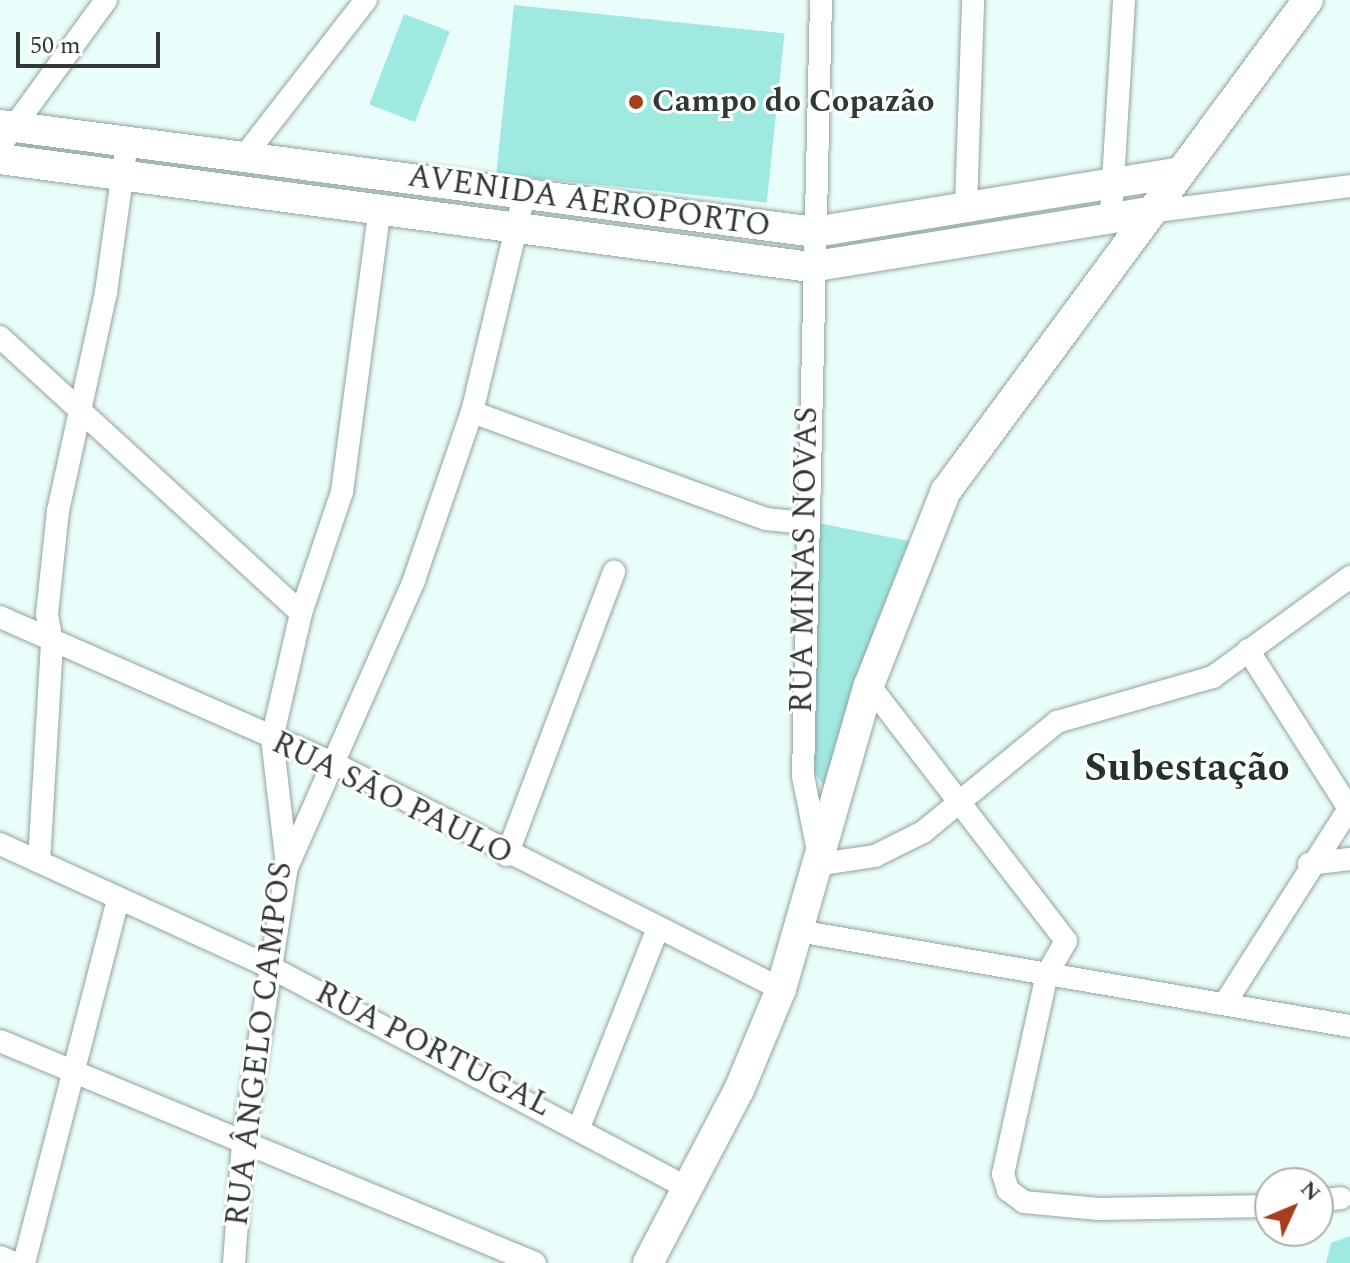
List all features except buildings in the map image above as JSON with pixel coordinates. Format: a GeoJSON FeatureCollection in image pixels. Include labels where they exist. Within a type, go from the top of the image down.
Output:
{"type":"FeatureCollection","features":[{"type":"Feature","properties":{"kind":"street"},"geometry":{"type":"LineString","coordinates":[[3,133],[106,0]]}},
{"type":"Feature","properties":{"kind":"street"},"geometry":{"type":"LineString","coordinates":[[246,154],[366,0]]}},
{"type":"Feature","properties":{"kind":"street","name":"RUA MINAS NOVAS"},"geometry":{"type":"LineString","coordinates":[[816,858],[803,776],[810,267],[815,232],[821,0]]}},
{"type":"Feature","properties":{"kind":"street"},"geometry":{"type":"LineString","coordinates":[[966,205],[973,0]]}},
{"type":"Feature","properties":{"kind":"street"},"geometry":{"type":"LineString","coordinates":[[1111,214],[1117,181],[1124,0]]}},
{"type":"Feature","properties":{"kind":"street"},"geometry":{"type":"LineString","coordinates":[[648,1263],[739,1090],[781,989],[816,858],[869,685],[946,491],[1177,173],[1308,0]]}},
{"type":"Feature","properties":{"kind":"street","name":"AVENIDA AEROPORTO"},"geometry":{"type":"LineString","coordinates":[[3,133],[246,154],[524,196],[815,232],[1177,173]]}},
{"type":"Feature","properties":{"kind":"street"},"geometry":{"type":"LineString","coordinates":[[39,862],[52,643],[47,614],[76,408],[106,292],[127,142]]}},
{"type":"Feature","properties":{"kind":"street","name":"AVENIDA AEROPORTO"},"geometry":{"type":"LineString","coordinates":[[0,159],[379,215],[810,267],[1111,214],[1150,212]]}},
{"type":"Feature","properties":{"kind":"street"},"geometry":{"type":"LineString","coordinates":[[1150,212],[1350,186]]}},
{"type":"Feature","properties":{"kind":"street"},"geometry":{"type":"LineString","coordinates":[[287,866],[414,580],[472,412],[524,196]]}},
{"type":"Feature","properties":{"kind":"street","name":"RUA ÂNGELO CAMPOS"},"geometry":{"type":"LineString","coordinates":[[234,1263],[243,1144],[287,866],[272,739],[301,613],[342,492],[379,215]]}},
{"type":"Feature","properties":{"kind":"street"},"geometry":{"type":"LineString","coordinates":[[0,337],[301,613]]}},
{"type":"Feature","properties":{"kind":"street"},"geometry":{"type":"LineString","coordinates":[[472,412],[766,519],[805,523]]}},
{"type":"Feature","properties":{"kind":"street"},"geometry":{"type":"LineString","coordinates":[[507,855],[614,572]]}},
{"type":"Feature","properties":{"kind":"street"},"geometry":{"type":"LineString","coordinates":[[816,858],[875,856],[923,832],[958,797],[1057,722],[1213,677],[1350,577]]}},
{"type":"Feature","properties":{"kind":"street","name":"RUA SÃO PAULO"},"geometry":{"type":"LineString","coordinates":[[0,617],[52,643],[333,763],[507,855],[781,989]]}},
{"type":"Feature","properties":{"kind":"street"},"geometry":{"type":"LineString","coordinates":[[1227,1000],[1309,864],[1349,808],[1248,650]]}},
{"type":"Feature","properties":{"kind":"street"},"geometry":{"type":"LineString","coordinates":[[869,685],[1066,941],[1047,974],[1003,1174],[1008,1190],[1024,1202],[1099,1209],[1254,1206]]}},
{"type":"Feature","properties":{"kind":"street","name":"RUA PORTUGAL"},"geometry":{"type":"LineString","coordinates":[[0,844],[272,968],[580,1125],[686,1187]]}},
{"type":"Feature","properties":{"kind":"street"},"geometry":{"type":"LineString","coordinates":[[1309,864],[1350,859]]}},
{"type":"Feature","properties":{"kind":"street"},"geometry":{"type":"LineString","coordinates":[[24,1263],[76,1073],[118,900]]}},
{"type":"Feature","properties":{"kind":"street"},"geometry":{"type":"LineString","coordinates":[[580,1125],[658,928]]}},
{"type":"Feature","properties":{"kind":"street"},"geometry":{"type":"LineString","coordinates":[[798,931],[1047,974],[1227,1000],[1350,1026]]}},
{"type":"Feature","properties":{"kind":"street"},"geometry":{"type":"LineString","coordinates":[[0,1041],[535,1263]]}},
{"type":"Feature","properties":{"kind":"street"},"geometry":{"type":"LineString","coordinates":[[0,1257],[14,1263]]}},
{"type":"Feature","properties":{"kind":"shaded area","name":"Campo do Copazão"},"geometry":{"type":"Polygon","coordinates":[[[514,5],[785,33],[767,203],[496,174],[514,5]]]}},
{"type":"Feature","properties":{"kind":"shaded area"},"geometry":{"type":"Polygon","coordinates":[[[404,14],[450,32],[415,122],[369,105],[404,14]]]}},
{"type":"Feature","properties":{"kind":"shaded area"},"geometry":{"type":"Polygon","coordinates":[[[818,523],[909,541],[874,629],[829,793],[812,769],[818,523]]]}},
{"type":"Feature","properties":{"kind":"shaded area"},"geometry":{"type":"Polygon","coordinates":[[[1350,1236],[1350,1263],[1326,1263],[1334,1242],[1350,1236]]]}},
{"type":"Feature","properties":{"kind":"place","name":"Campo do Copazão"},"geometry":{"type":"Point","coordinates":[636,102]}},
{"type":"Feature","properties":{"kind":"district","name":"Subestação"},"geometry":{"type":"Point","coordinates":[1187,769]}}]}
